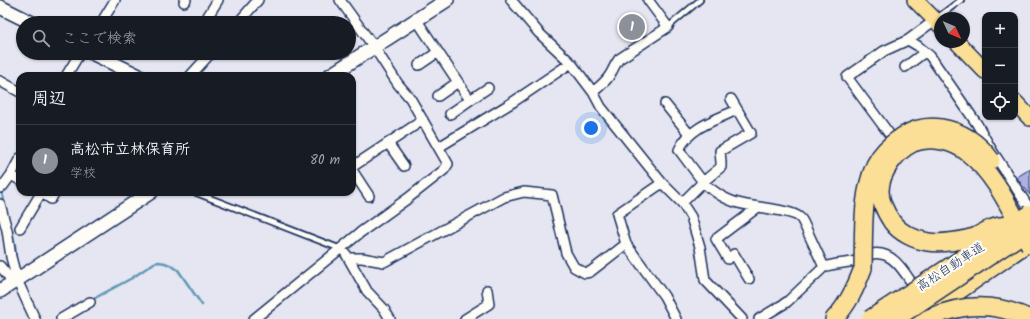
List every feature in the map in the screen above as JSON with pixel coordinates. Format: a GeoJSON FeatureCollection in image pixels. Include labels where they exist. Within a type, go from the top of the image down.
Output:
{"type":"FeatureCollection","features":[{"type":"Feature","properties":{"kind":"highway"},"geometry":{"type":"LineString","coordinates":[[834,319],[855,289],[862,268],[868,187],[876,164],[891,143],[911,131],[931,127],[952,130],[972,140],[989,157],[1004,180],[1025,227],[994,227],[974,237],[940,243],[917,240],[896,227],[883,207],[880,191],[886,170],[898,153],[914,143],[933,140],[952,144],[967,152],[981,165],[997,185],[1030,245]]}},
{"type":"Feature","properties":{"kind":"highway","name":"高松自動車道"},"geometry":{"type":"LineString","coordinates":[[894,319],[1025,227],[1030,210]]}},
{"type":"Feature","properties":{"kind":"highway"},"geometry":{"type":"LineString","coordinates":[[862,319],[1030,210]]}},
{"type":"Feature","properties":{"kind":"highway","name":"高松自動車道"},"geometry":{"type":"LineString","coordinates":[[870,319],[1025,227]]}},
{"type":"Feature","properties":{"kind":"highway"},"geometry":{"type":"LineString","coordinates":[[928,317],[1030,241]]}},
{"type":"Feature","properties":{"kind":"highway"},"geometry":{"type":"LineString","coordinates":[[928,317],[956,308],[988,307],[1003,309],[1030,319]]}},
{"type":"Feature","properties":{"kind":"main road"},"geometry":{"type":"LineString","coordinates":[[356,59],[447,0]]}},
{"type":"Feature","properties":{"kind":"main road"},"geometry":{"type":"LineString","coordinates":[[915,0],[934,18]]}},
{"type":"Feature","properties":{"kind":"main road"},"geometry":{"type":"LineString","coordinates":[[0,7],[18,16]]}},
{"type":"Feature","properties":{"kind":"main road"},"geometry":{"type":"LineString","coordinates":[[963,48],[982,68]]}},
{"type":"Feature","properties":{"kind":"main road"},"geometry":{"type":"LineString","coordinates":[[106,60],[131,72]]}},
{"type":"Feature","properties":{"kind":"main road"},"geometry":{"type":"LineString","coordinates":[[335,72],[354,60]]}},
{"type":"Feature","properties":{"kind":"main road"},"geometry":{"type":"LineString","coordinates":[[1018,105],[1030,118]]}},
{"type":"Feature","properties":{"kind":"main road"},"geometry":{"type":"LineString","coordinates":[[0,291],[145,196]]}},
{"type":"Feature","properties":{"kind":"street"},"geometry":{"type":"LineString","coordinates":[[105,16],[115,0]]}},
{"type":"Feature","properties":{"kind":"street"},"geometry":{"type":"LineString","coordinates":[[208,16],[218,0]]}},
{"type":"Feature","properties":{"kind":"street"},"geometry":{"type":"LineString","coordinates":[[244,16],[258,0]]}},
{"type":"Feature","properties":{"kind":"street"},"geometry":{"type":"LineString","coordinates":[[340,0],[352,16]]}},
{"type":"Feature","properties":{"kind":"street"},"geometry":{"type":"LineString","coordinates":[[511,0],[539,34],[571,62],[593,92],[601,107],[662,183],[682,203],[691,217],[694,226],[700,247],[705,280],[742,319]]}},
{"type":"Feature","properties":{"kind":"street"},"geometry":{"type":"LineString","coordinates":[[593,92],[607,80],[615,63],[619,59],[668,27],[648,0]]}},
{"type":"Feature","properties":{"kind":"street"},"geometry":{"type":"LineString","coordinates":[[416,19],[470,100]]}},
{"type":"Feature","properties":{"kind":"street"},"geometry":{"type":"LineString","coordinates":[[254,319],[361,232],[444,170],[448,164],[410,98],[398,84],[356,22]]}},
{"type":"Feature","properties":{"kind":"street"},"geometry":{"type":"LineString","coordinates":[[890,135],[847,77],[884,51],[908,40],[934,24]]}},
{"type":"Feature","properties":{"kind":"street"},"geometry":{"type":"LineString","coordinates":[[908,40],[930,56],[977,124],[1030,210]]}},
{"type":"Feature","properties":{"kind":"street"},"geometry":{"type":"LineString","coordinates":[[419,64],[438,52]]}},
{"type":"Feature","properties":{"kind":"street"},"geometry":{"type":"LineString","coordinates":[[906,68],[926,52]]}},
{"type":"Feature","properties":{"kind":"street"},"geometry":{"type":"LineString","coordinates":[[68,72],[76,60]]}},
{"type":"Feature","properties":{"kind":"street"},"geometry":{"type":"LineString","coordinates":[[194,72],[205,60]]}},
{"type":"Feature","properties":{"kind":"street"},"geometry":{"type":"LineString","coordinates":[[439,147],[512,102],[571,62]]}},
{"type":"Feature","properties":{"kind":"street"},"geometry":{"type":"LineString","coordinates":[[0,80],[16,90]]}},
{"type":"Feature","properties":{"kind":"street"},"geometry":{"type":"LineString","coordinates":[[438,96],[458,82]]}},
{"type":"Feature","properties":{"kind":"street"},"geometry":{"type":"LineString","coordinates":[[450,114],[488,88]]}},
{"type":"Feature","properties":{"kind":"street"},"geometry":{"type":"LineString","coordinates":[[682,203],[721,167],[722,162],[720,151],[751,133],[731,99]]}},
{"type":"Feature","properties":{"kind":"street"},"geometry":{"type":"LineString","coordinates":[[665,104],[690,135]]}},
{"type":"Feature","properties":{"kind":"street"},"geometry":{"type":"LineString","coordinates":[[737,110],[707,124],[690,135],[680,146],[679,150],[709,188],[737,203],[757,208],[790,212],[799,216],[824,267]]}},
{"type":"Feature","properties":{"kind":"street"},"geometry":{"type":"LineString","coordinates":[[356,164],[423,120]]}},
{"type":"Feature","properties":{"kind":"street"},"geometry":{"type":"LineString","coordinates":[[856,261],[861,181],[867,164],[877,148],[890,135],[902,128],[920,123],[934,122],[961,128],[979,139],[991,149]]}},
{"type":"Feature","properties":{"kind":"street"},"geometry":{"type":"LineString","coordinates":[[388,143],[404,166]]}},
{"type":"Feature","properties":{"kind":"street"},"geometry":{"type":"LineString","coordinates":[[2,187],[16,166]]}},
{"type":"Feature","properties":{"kind":"street"},"geometry":{"type":"LineString","coordinates":[[11,175],[16,178]]}},
{"type":"Feature","properties":{"kind":"street"},"geometry":{"type":"LineString","coordinates":[[356,176],[369,196]]}},
{"type":"Feature","properties":{"kind":"street"},"geometry":{"type":"LineString","coordinates":[[662,183],[616,214],[626,244],[664,296],[676,319]]}},
{"type":"Feature","properties":{"kind":"street"},"geometry":{"type":"LineString","coordinates":[[348,258],[362,258],[384,262],[504,197],[524,192],[552,194],[566,253],[574,266],[585,274],[590,272],[626,244]]}},
{"type":"Feature","properties":{"kind":"street"},"geometry":{"type":"LineString","coordinates":[[20,228],[39,196]]}},
{"type":"Feature","properties":{"kind":"street"},"geometry":{"type":"LineString","coordinates":[[0,204],[7,230],[15,281]]}},
{"type":"Feature","properties":{"kind":"street"},"geometry":{"type":"LineString","coordinates":[[749,279],[734,254],[728,259],[716,240],[757,208]]}},
{"type":"Feature","properties":{"kind":"street"},"geometry":{"type":"LineString","coordinates":[[342,248],[368,291],[384,309],[390,319]]}},
{"type":"Feature","properties":{"kind":"street"},"geometry":{"type":"LineString","coordinates":[[759,319],[787,302],[824,267],[833,264],[856,261],[865,256],[874,254],[884,254],[892,258],[900,266],[913,286],[928,317]]}},
{"type":"Feature","properties":{"kind":"street"},"geometry":{"type":"LineString","coordinates":[[0,266],[15,281],[35,319]]}},
{"type":"Feature","properties":{"kind":"street"},"geometry":{"type":"LineString","coordinates":[[466,319],[476,316],[489,304],[487,290]]}},
{"type":"Feature","properties":{"kind":"street"},"geometry":{"type":"LineString","coordinates":[[61,319],[90,302]]}},
{"type":"Feature","properties":{"kind":"street"},"geometry":{"type":"LineString","coordinates":[[1021,319],[1030,312]]}},
{"type":"Feature","properties":{"kind":"lane"},"geometry":{"type":"LineString","coordinates":[[668,27],[700,0]]}},
{"type":"Feature","properties":{"kind":"lane"},"geometry":{"type":"LineString","coordinates":[[948,12],[961,0]]}},
{"type":"Feature","properties":{"kind":"lane"},"geometry":{"type":"LineString","coordinates":[[205,196],[342,248]]}},
{"type":"Feature","properties":{"kind":"building"},"geometry":{"type":"Polygon","coordinates":[[[1030,169],[1030,195],[1017,177],[1030,169]]]}},
{"type":"Feature","properties":{"kind":"waterway"},"geometry":{"type":"LineString","coordinates":[[1,190],[5,205]]}},
{"type":"Feature","properties":{"kind":"waterway"},"geometry":{"type":"LineString","coordinates":[[12,231],[16,259]]}},
{"type":"Feature","properties":{"kind":"waterway"},"geometry":{"type":"LineString","coordinates":[[95,298],[132,278],[154,263],[159,262],[165,263],[178,270],[202,305]]}},
{"type":"Feature","properties":{"kind":"place","name":"高松市立林保育所"},"geometry":{"type":"Point","coordinates":[632,27]}}]}
